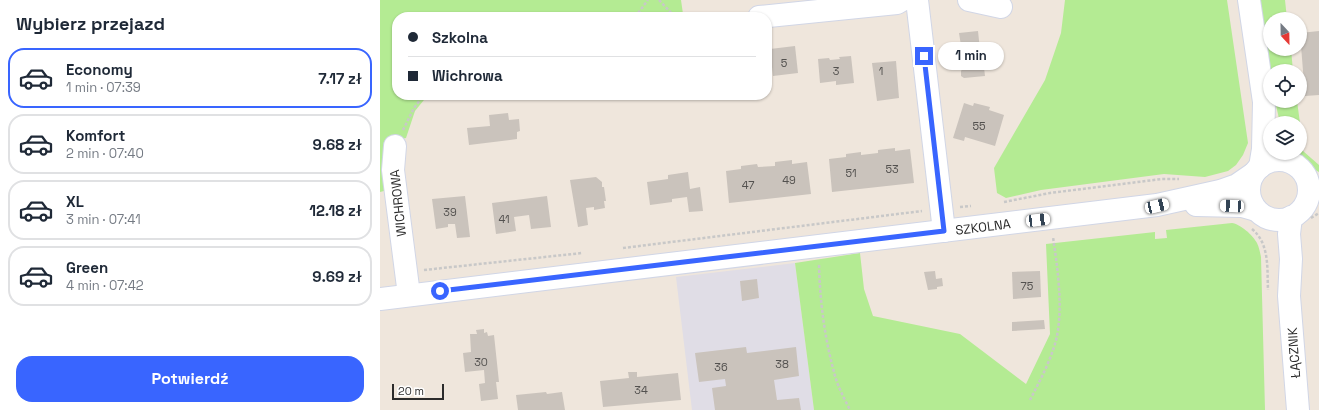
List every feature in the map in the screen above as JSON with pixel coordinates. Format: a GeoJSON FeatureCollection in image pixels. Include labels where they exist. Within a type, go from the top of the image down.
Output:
{"type":"FeatureCollection","features":[{"type":"Feature","properties":{"kind":"street"},"geometry":{"type":"LineString","coordinates":[[772,16],[896,2],[902,0]]}},
{"type":"Feature","properties":{"kind":"street"},"geometry":{"type":"LineString","coordinates":[[917,0],[944,231]]}},
{"type":"Feature","properties":{"kind":"street"},"geometry":{"type":"LineString","coordinates":[[969,0],[1001,7]]}},
{"type":"Feature","properties":{"kind":"street"},"geometry":{"type":"LineString","coordinates":[[1249,0],[1263,95]]}},
{"type":"Feature","properties":{"kind":"street"},"geometry":{"type":"LineString","coordinates":[[1264,108],[1263,149],[1257,170],[1250,184],[1249,194],[1251,203],[1289,210],[1308,196],[1308,187],[1312,177],[1290,160]]}},
{"type":"Feature","properties":{"kind":"street","name":"WICHROWA"},"geometry":{"type":"LineString","coordinates":[[395,146],[393,170],[409,295]]}},
{"type":"Feature","properties":{"kind":"street"},"geometry":{"type":"LineString","coordinates":[[1257,170],[1269,162],[1278,160]]}},
{"type":"Feature","properties":{"kind":"street","name":"SZKOLNA"},"geometry":{"type":"LineString","coordinates":[[1157,206],[1220,191],[1237,185],[1257,170]]}},
{"type":"Feature","properties":{"kind":"street","name":"SZKOLNA"},"geometry":{"type":"LineString","coordinates":[[380,299],[1157,206],[1242,206],[1289,210]]}},
{"type":"Feature","properties":{"kind":"street","name":"ŁĄCZNIK"},"geometry":{"type":"LineString","coordinates":[[1289,210],[1276,234],[1278,259],[1289,296],[1298,410]]}},
{"type":"Feature","properties":{"kind":"path"},"geometry":{"type":"LineString","coordinates":[[639,12],[648,0]]}},
{"type":"Feature","properties":{"kind":"path"},"geometry":{"type":"LineString","coordinates":[[659,0],[670,12]]}},
{"type":"Feature","properties":{"kind":"path"},"geometry":{"type":"LineString","coordinates":[[395,146],[414,108],[420,100]]}},
{"type":"Feature","properties":{"kind":"path"},"geometry":{"type":"LineString","coordinates":[[998,203],[1162,179],[1183,179]]}},
{"type":"Feature","properties":{"kind":"path"},"geometry":{"type":"LineString","coordinates":[[616,249],[977,205]]}},
{"type":"Feature","properties":{"kind":"path"},"geometry":{"type":"LineString","coordinates":[[819,246],[820,282],[828,350],[836,380],[850,410]]}},
{"type":"Feature","properties":{"kind":"path"},"geometry":{"type":"LineString","coordinates":[[1030,400],[1053,349],[1058,332],[1059,281],[1055,250]]}},
{"type":"Feature","properties":{"kind":"path"},"geometry":{"type":"LineString","coordinates":[[406,272],[585,253]]}},
{"type":"Feature","properties":{"kind":"shaded area"},"geometry":{"type":"Polygon","coordinates":[[[795,263],[814,410],[692,410],[676,277],[795,263]]]}},
{"type":"Feature","properties":{"kind":"green space"},"geometry":{"type":"Polygon","coordinates":[[[380,0],[681,0],[683,12],[392,12],[392,100],[424,100],[415,111],[406,138],[390,141],[384,191],[380,192],[380,0]]]}},
{"type":"Feature","properties":{"kind":"green space"},"geometry":{"type":"Polygon","coordinates":[[[1065,0],[1227,0],[1248,143],[1243,155],[1236,165],[1228,171],[1205,177],[1164,174],[1041,190],[1006,198],[997,193],[994,168],[1045,80],[1061,33],[1065,0]]]}},
{"type":"Feature","properties":{"kind":"green space"},"geometry":{"type":"Polygon","coordinates":[[[1258,0],[1285,0],[1286,12],[1263,12],[1263,30],[1258,0]]]}},
{"type":"Feature","properties":{"kind":"green space"},"geometry":{"type":"Polygon","coordinates":[[[1267,56],[1292,56],[1292,64],[1269,64],[1267,56]]]}},
{"type":"Feature","properties":{"kind":"green space"},"geometry":{"type":"Polygon","coordinates":[[[1277,108],[1298,108],[1299,116],[1278,116],[1277,108]]]}},
{"type":"Feature","properties":{"kind":"green space"},"geometry":{"type":"Polygon","coordinates":[[[1307,154],[1319,165],[1319,172],[1301,160],[1307,160],[1307,154]]]}},
{"type":"Feature","properties":{"kind":"green space"},"geometry":{"type":"Polygon","coordinates":[[[1232,223],[1246,230],[1253,237],[1258,245],[1261,257],[1265,410],[814,410],[795,263],[860,253],[864,289],[873,316],[960,334],[1026,384],[1050,334],[1046,244],[1155,232],[1155,239],[1167,238],[1166,230],[1232,223]]]}},
{"type":"Feature","properties":{"kind":"building"},"geometry":{"type":"Polygon","coordinates":[[[978,31],[985,76],[964,78],[961,76],[963,63],[960,61],[959,55],[962,52],[959,33],[978,31]]]}},
{"type":"Feature","properties":{"kind":"building"},"geometry":{"type":"Polygon","coordinates":[[[1319,31],[1319,95],[1307,96],[1307,64],[1302,64],[1302,56],[1307,56],[1307,32],[1319,31]]]}},
{"type":"Feature","properties":{"kind":"building"},"geometry":{"type":"Polygon","coordinates":[[[795,46],[798,73],[773,76],[772,49],[795,46]]]}},
{"type":"Feature","properties":{"kind":"building"},"geometry":{"type":"Polygon","coordinates":[[[851,56],[854,83],[836,85],[836,81],[820,83],[818,59],[829,58],[830,60],[840,59],[839,57],[851,56]]]}},
{"type":"Feature","properties":{"kind":"building"},"geometry":{"type":"Polygon","coordinates":[[[896,61],[899,98],[877,101],[872,63],[896,61]]]}},
{"type":"Feature","properties":{"kind":"building"},"geometry":{"type":"Polygon","coordinates":[[[964,103],[973,106],[974,103],[990,107],[989,110],[1004,115],[995,146],[965,137],[964,141],[953,138],[964,103]]]}},
{"type":"Feature","properties":{"kind":"building"},"geometry":{"type":"Polygon","coordinates":[[[508,113],[509,120],[519,119],[520,131],[517,132],[517,139],[469,145],[467,128],[490,126],[489,115],[508,113]]]}},
{"type":"Feature","properties":{"kind":"building"},"geometry":{"type":"Polygon","coordinates":[[[895,148],[895,151],[910,149],[914,183],[832,192],[829,159],[846,157],[846,154],[861,152],[861,155],[878,153],[878,150],[895,148]]]}},
{"type":"Feature","properties":{"kind":"building"},"geometry":{"type":"Polygon","coordinates":[[[792,160],[792,164],[807,162],[811,194],[729,203],[726,171],[741,169],[741,166],[757,164],[758,167],[775,166],[775,162],[792,160]]]}},
{"type":"Feature","properties":{"kind":"building"},"geometry":{"type":"Polygon","coordinates":[[[688,172],[690,189],[700,187],[703,211],[689,212],[687,197],[672,199],[672,202],[650,205],[647,182],[668,179],[668,175],[688,172]]]}},
{"type":"Feature","properties":{"kind":"building"},"geometry":{"type":"Polygon","coordinates":[[[596,177],[602,182],[602,187],[604,187],[606,201],[604,201],[605,208],[594,210],[594,207],[586,208],[588,225],[578,227],[570,180],[596,177]]]}},
{"type":"Feature","properties":{"kind":"building"},"geometry":{"type":"Polygon","coordinates":[[[465,196],[470,237],[457,238],[455,224],[448,224],[448,227],[436,229],[432,199],[465,196]]]}},
{"type":"Feature","properties":{"kind":"building"},"geometry":{"type":"Polygon","coordinates":[[[547,196],[551,227],[531,229],[529,215],[514,217],[516,231],[496,234],[492,203],[547,196]]]}},
{"type":"Feature","properties":{"kind":"building"},"geometry":{"type":"Polygon","coordinates":[[[935,271],[936,279],[942,278],[943,286],[937,287],[937,289],[928,290],[924,272],[935,271]]]}},
{"type":"Feature","properties":{"kind":"building"},"geometry":{"type":"Polygon","coordinates":[[[1040,271],[1041,297],[1013,299],[1012,272],[1040,271]]]}},
{"type":"Feature","properties":{"kind":"building"},"geometry":{"type":"Polygon","coordinates":[[[757,279],[759,298],[742,301],[740,281],[757,279]]]}},
{"type":"Feature","properties":{"kind":"building"},"geometry":{"type":"Polygon","coordinates":[[[1044,320],[1045,329],[1012,331],[1012,322],[1044,320]]]}},
{"type":"Feature","properties":{"kind":"building"},"geometry":{"type":"Polygon","coordinates":[[[484,329],[484,333],[487,332],[488,336],[494,335],[499,382],[496,382],[498,399],[481,401],[479,384],[485,383],[484,370],[465,372],[463,353],[471,352],[470,334],[477,334],[476,330],[484,329]]]}},
{"type":"Feature","properties":{"kind":"building"},"geometry":{"type":"Polygon","coordinates":[[[746,347],[747,353],[796,347],[799,376],[774,380],[777,400],[799,398],[801,410],[715,410],[712,388],[726,386],[725,379],[699,382],[695,353],[746,347]]]}},
{"type":"Feature","properties":{"kind":"building"},"geometry":{"type":"Polygon","coordinates":[[[628,372],[637,372],[637,377],[678,373],[681,400],[603,407],[600,381],[629,378],[628,372]]]}},
{"type":"Feature","properties":{"kind":"building"},"geometry":{"type":"Polygon","coordinates":[[[546,392],[547,394],[562,392],[565,410],[518,410],[516,395],[546,392]]]}},
{"type":"Feature","properties":{"kind":"route"},"geometry":{"type":"LineString","coordinates":[[440,291],[944,231],[924,56]]}}]}
